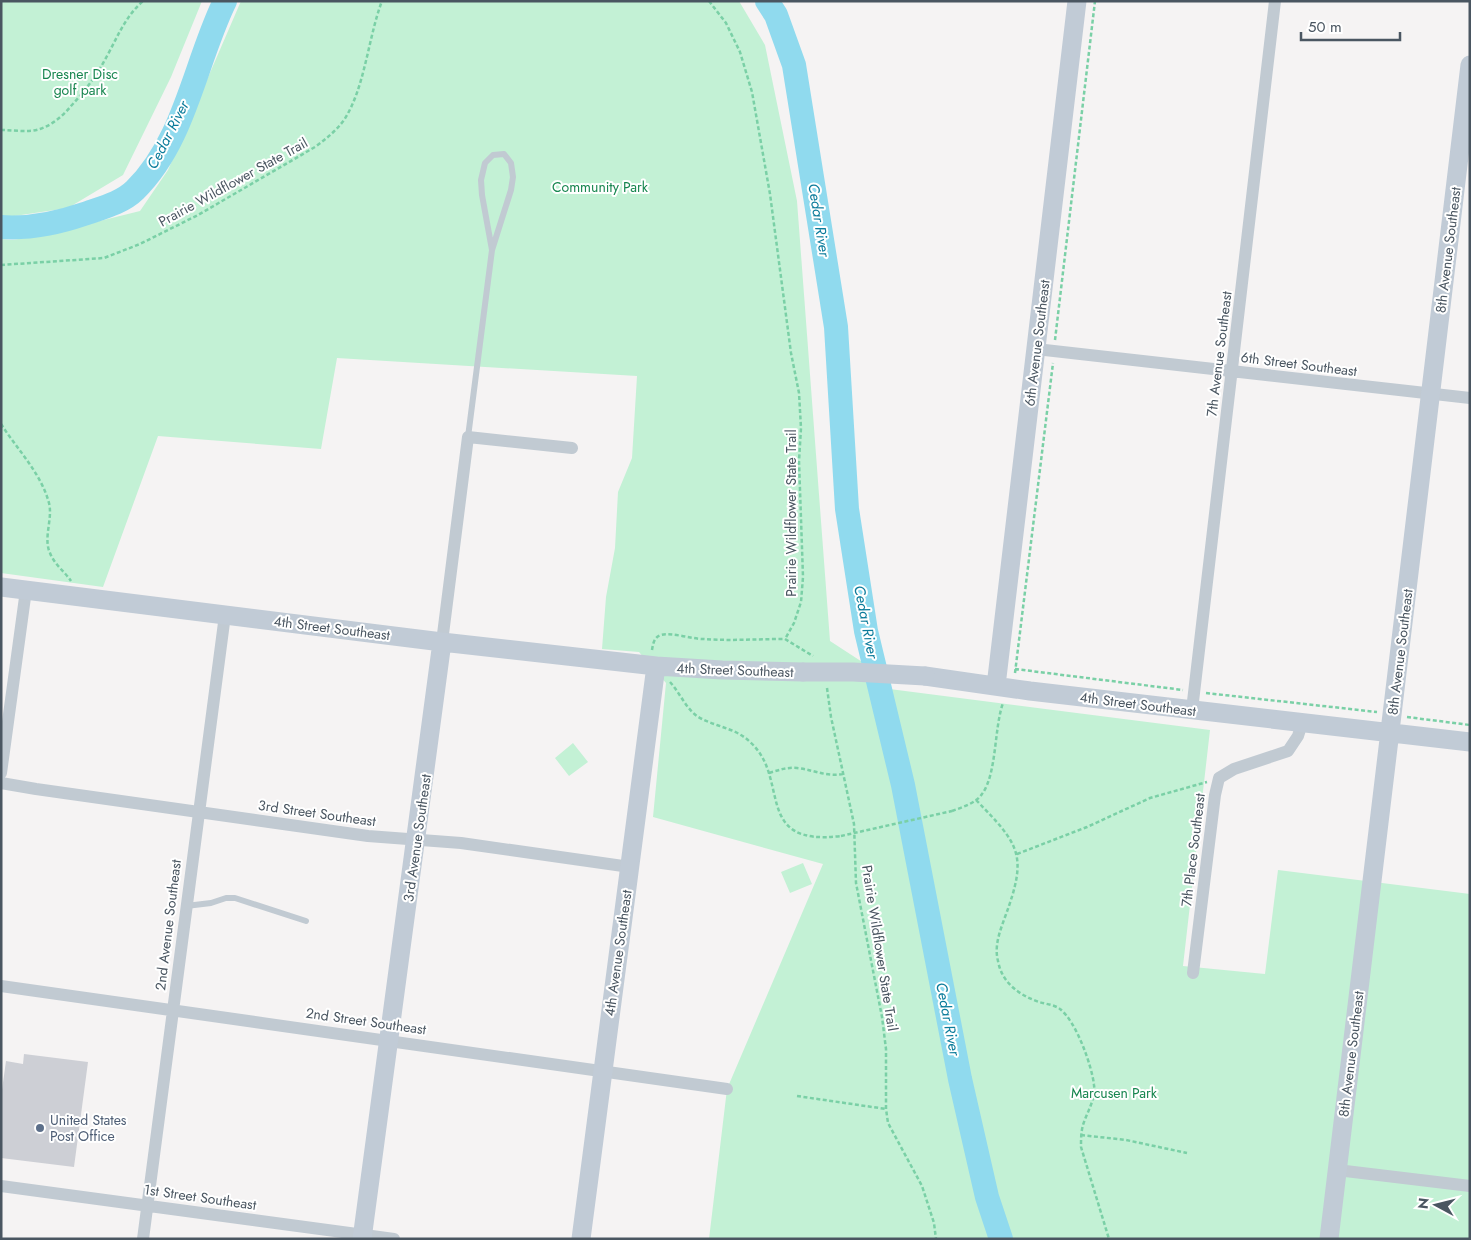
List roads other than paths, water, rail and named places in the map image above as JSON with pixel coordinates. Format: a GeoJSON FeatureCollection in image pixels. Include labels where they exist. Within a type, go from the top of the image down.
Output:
{"type":"FeatureCollection","features":[{"type":"Feature","properties":{"kind":"street","name":"6th Avenue Southeast"},"geometry":{"type":"LineString","coordinates":[[1003,687],[1045,350],[1077,1]]}},
{"type":"Feature","properties":{"kind":"street","name":"7th Avenue Southeast"},"geometry":{"type":"LineString","coordinates":[[1192,710],[1275,1]]}},
{"type":"Feature","properties":{"kind":"street","name":"8th Avenue Southeast"},"geometry":{"type":"LineString","coordinates":[[1329,1239],[1466,120],[1470,65]]}},
{"type":"Feature","properties":{"kind":"street","name":"6th Street Southeast"},"geometry":{"type":"LineString","coordinates":[[1045,350],[1470,398]]}},
{"type":"Feature","properties":{"kind":"street"},"geometry":{"type":"LineString","coordinates":[[468,437],[572,448]]}},
{"type":"Feature","properties":{"kind":"street","name":"3rd Avenue Southeast"},"geometry":{"type":"LineString","coordinates":[[363,1237],[417,840],[468,437]]}},
{"type":"Feature","properties":{"kind":"street","name":"4th Street Southeast"},"geometry":{"type":"LineString","coordinates":[[1,587],[442,642],[656,666],[730,670],[809,665],[853,672],[925,676],[1390,734],[1470,742]]}},
{"type":"Feature","properties":{"kind":"street"},"geometry":{"type":"LineString","coordinates":[[1,773],[26,590]]}},
{"type":"Feature","properties":{"kind":"street","name":"2nd Avenue Southeast"},"geometry":{"type":"LineString","coordinates":[[143,1239],[225,615]]}},
{"type":"Feature","properties":{"kind":"street","name":"4th Avenue Southeast"},"geometry":{"type":"LineString","coordinates":[[581,1239],[656,666]]}},
{"type":"Feature","properties":{"kind":"street","name":"7th Place Southeast"},"geometry":{"type":"LineString","coordinates":[[1193,972],[1214,795],[1219,778],[1234,769],[1288,751],[1298,736],[1302,723]]}},
{"type":"Feature","properties":{"kind":"street","name":"3rd Street Southeast"},"geometry":{"type":"LineString","coordinates":[[1,783],[368,836],[461,843],[630,868]]}},
{"type":"Feature","properties":{"kind":"street","name":"2nd Street Southeast"},"geometry":{"type":"LineString","coordinates":[[1,986],[727,1088]]}},
{"type":"Feature","properties":{"kind":"street"},"geometry":{"type":"LineString","coordinates":[[1337,1170],[1470,1186]]}},
{"type":"Feature","properties":{"kind":"street","name":"1st Street Southeast"},"geometry":{"type":"LineString","coordinates":[[1,1186],[147,1205],[363,1237],[394,1239]]}},
{"type":"Feature","properties":{"kind":"lane"},"geometry":{"type":"LineString","coordinates":[[468,437],[492,250],[511,190],[513,177],[511,163],[504,154],[492,155],[485,163],[481,180],[492,250]]}},
{"type":"Feature","properties":{"kind":"lane"},"geometry":{"type":"LineString","coordinates":[[186,906],[205,905],[226,898],[235,898],[306,921]]}},
{"type":"Feature","properties":{"kind":"waterway","name":"Cedar River"},"geometry":{"type":"LineString","coordinates":[[1,227],[43,225],[64,220],[111,205],[130,195],[135,190],[152,170],[178,125],[225,1]]}},
{"type":"Feature","properties":{"kind":"waterway","name":"Cedar River"},"geometry":{"type":"LineString","coordinates":[[767,1],[776,15],[794,65],[836,327],[847,509],[866,631],[903,785],[960,1079],[987,1197],[1001,1239]]}},
{"type":"Feature","properties":{"kind":"place","name":"United States Post Office"},"geometry":{"type":"Point","coordinates":[40,1128]}},
{"type":"Feature","properties":{"kind":"park label","name":"Dresner Disc golf park"},"geometry":{"type":"Point","coordinates":[80,82]}},
{"type":"Feature","properties":{"kind":"park label","name":"Community Park"},"geometry":{"type":"Point","coordinates":[600,187]}},
{"type":"Feature","properties":{"kind":"park label","name":"Marcusen Park"},"geometry":{"type":"Point","coordinates":[1114,1093]}}]}
